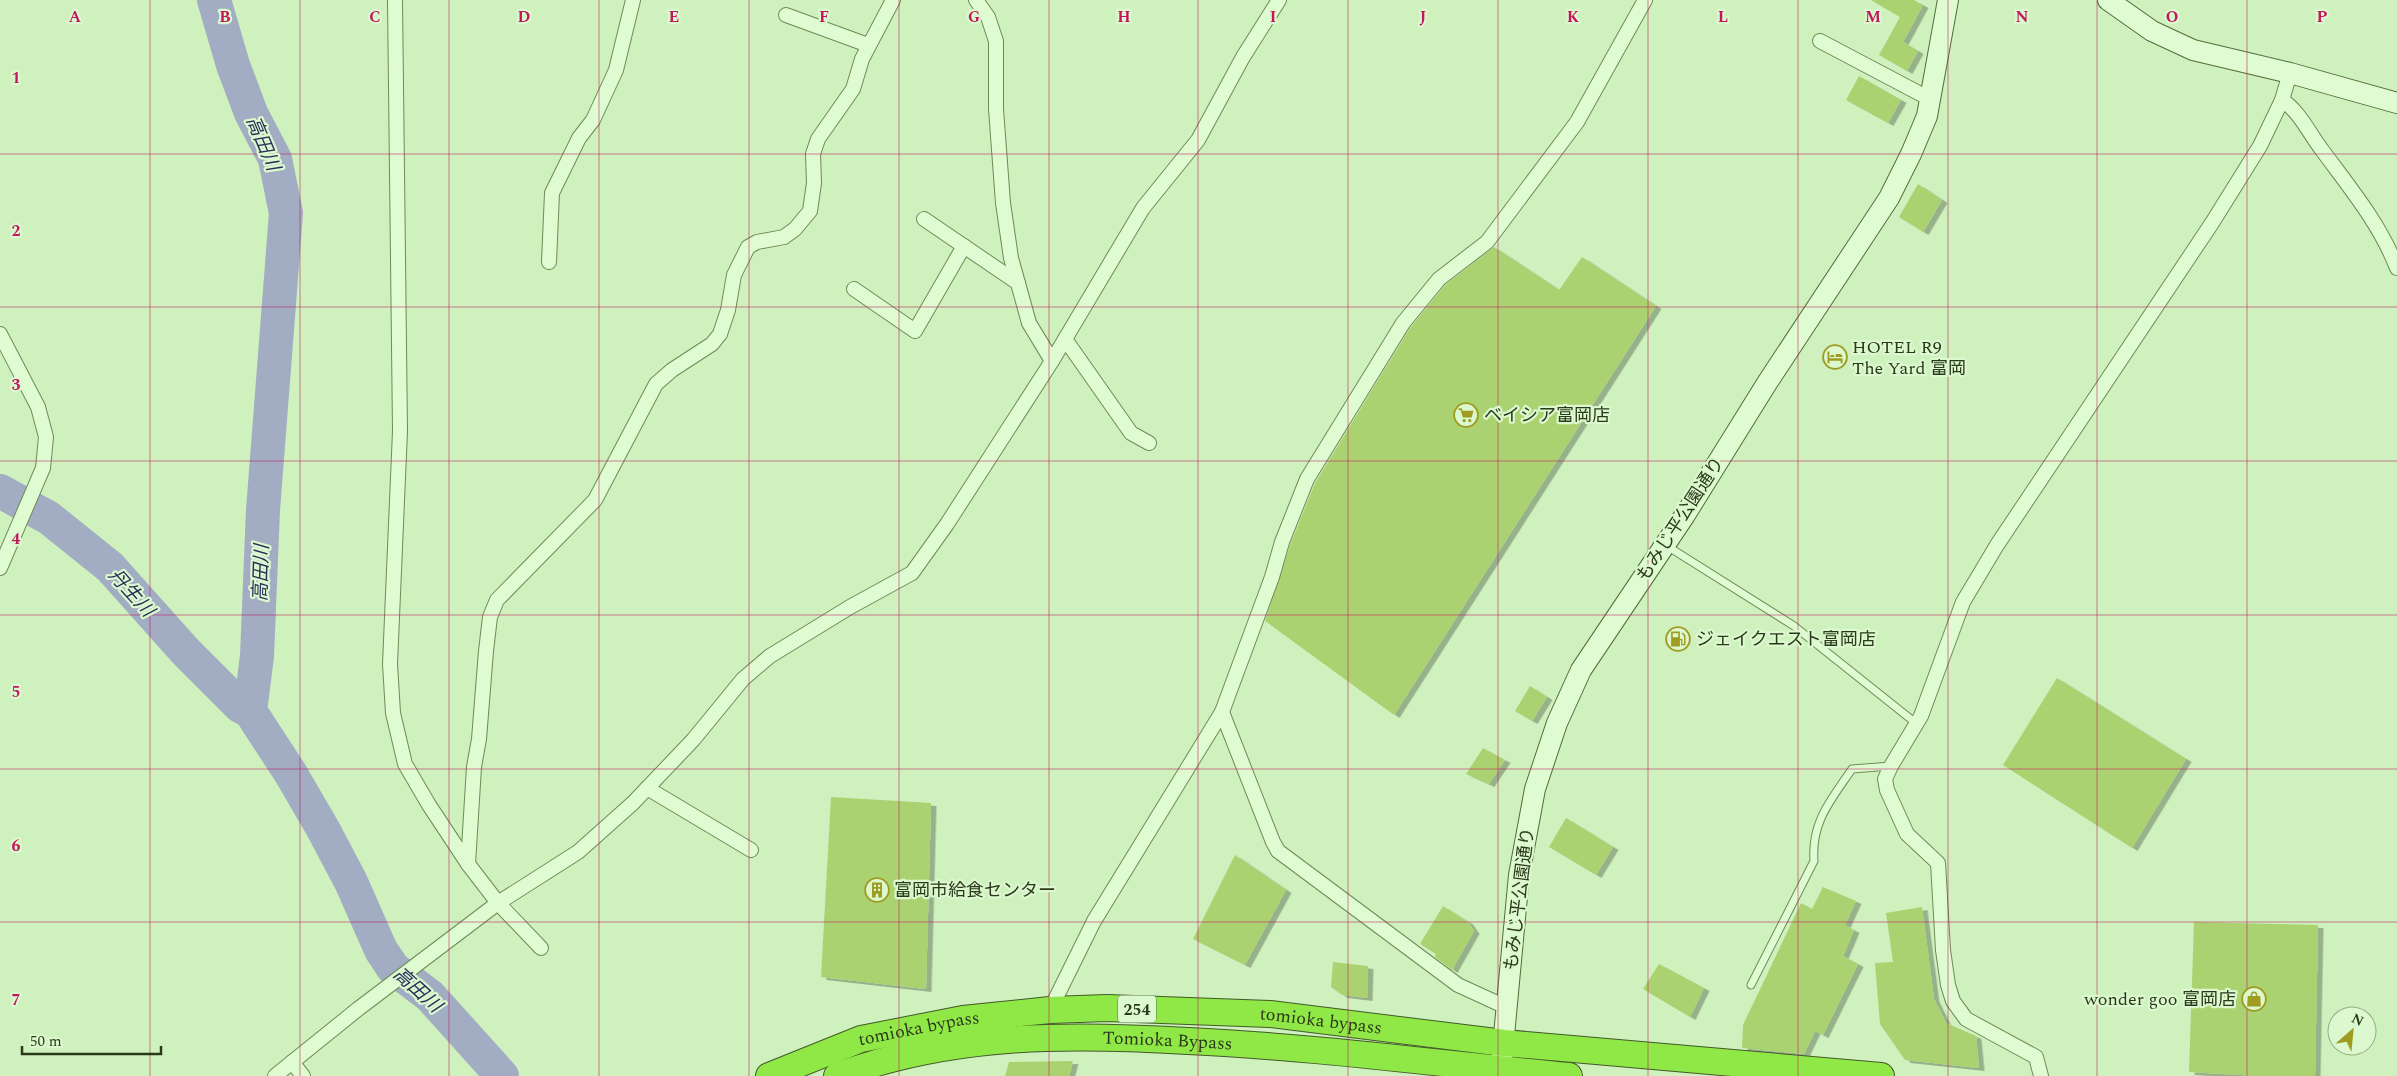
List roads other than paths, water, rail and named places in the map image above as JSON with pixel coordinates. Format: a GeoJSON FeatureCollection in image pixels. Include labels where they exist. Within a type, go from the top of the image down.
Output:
{"type":"FeatureCollection","features":[{"type":"Feature","properties":{"kind":"highway","name":"tomioka bypass"},"geometry":{"type":"LineString","coordinates":[[773,1074],[861,1039],[963,1019],[1050,1010],[1107,1008],[1270,1014],[1504,1043],[1881,1076]]}},
{"type":"Feature","properties":{"kind":"highway","name":"Tomioka Bypass"},"geometry":{"type":"LineString","coordinates":[[837,1076],[871,1064],[977,1042],[1049,1036],[1107,1036],[1278,1045],[1500,1070]]}},
{"type":"Feature","properties":{"kind":"highway","name":"254"},"geometry":{"type":"LineString","coordinates":[[1500,1070],[1569,1076]]}},
{"type":"Feature","properties":{"kind":"street"},"geometry":{"type":"LineString","coordinates":[[395,0],[400,430],[390,664],[393,713],[404,764],[468,864],[498,902],[541,948]]}},
{"type":"Feature","properties":{"kind":"street"},"geometry":{"type":"LineString","coordinates":[[549,262],[552,193],[579,138],[594,120],[616,70],[633,0]]}},
{"type":"Feature","properties":{"kind":"street"},"geometry":{"type":"LineString","coordinates":[[468,864],[474,767],[479,739],[486,651],[490,616],[497,600],[595,500],[656,384],[672,370],[712,344],[720,334],[728,310],[734,275],[748,247],[757,242],[784,237],[796,229],[810,211],[814,183],[813,154],[818,139],[854,90],[862,59],[893,0]]}},
{"type":"Feature","properties":{"kind":"street"},"geometry":{"type":"LineString","coordinates":[[976,0],[988,17],[996,41],[996,109],[1003,203],[1012,258],[1029,323],[1052,361]]}},
{"type":"Feature","properties":{"kind":"street"},"geometry":{"type":"LineString","coordinates":[[275,1076],[358,1009],[498,902],[578,852],[647,788],[693,740],[743,679],[770,656],[912,572],[947,524],[1052,361],[1143,208],[1198,140],[1244,57],[1279,0]]}},
{"type":"Feature","properties":{"kind":"street"},"geometry":{"type":"LineString","coordinates":[[1050,1010],[1094,921],[1222,712],[1272,577],[1282,542],[1307,479],[1403,323],[1440,279],[1487,242],[1577,122],[1645,0]]}},
{"type":"Feature","properties":{"kind":"street","name":"もみじ平公園通り"},"geometry":{"type":"LineString","coordinates":[[1500,1070],[1519,875],[1535,789],[1557,723],[1581,670],[1889,198],[1912,154],[1927,116],[1948,0]]}},
{"type":"Feature","properties":{"kind":"street"},"geometry":{"type":"LineString","coordinates":[[2108,0],[2152,31],[2193,50],[2290,73],[2397,103]]}},
{"type":"Feature","properties":{"kind":"street"},"geometry":{"type":"LineString","coordinates":[[786,15],[868,46]]}},
{"type":"Feature","properties":{"kind":"street"},"geometry":{"type":"LineString","coordinates":[[1820,41],[1930,99]]}},
{"type":"Feature","properties":{"kind":"street"},"geometry":{"type":"LineString","coordinates":[[2041,1076],[2036,1057],[1966,1019],[1953,1001],[1948,985],[1943,950],[1938,864],[1907,834],[1887,790],[1885,779],[1917,724],[1931,693],[1942,654],[1963,602],[1997,545],[2212,223],[2260,146],[2282,100],[2290,73]]}},
{"type":"Feature","properties":{"kind":"street"},"geometry":{"type":"LineString","coordinates":[[2282,100],[2293,107],[2321,149],[2361,201],[2397,268]]}},
{"type":"Feature","properties":{"kind":"street"},"geometry":{"type":"LineString","coordinates":[[924,219],[1018,283]]}},
{"type":"Feature","properties":{"kind":"street"},"geometry":{"type":"LineString","coordinates":[[854,289],[915,331],[964,246]]}},
{"type":"Feature","properties":{"kind":"street"},"geometry":{"type":"LineString","coordinates":[[0,334],[38,407],[46,438],[43,468],[0,568]]}},
{"type":"Feature","properties":{"kind":"street"},"geometry":{"type":"LineString","coordinates":[[1065,339],[1131,433],[1149,443]]}},
{"type":"Feature","properties":{"kind":"street"},"geometry":{"type":"LineString","coordinates":[[1222,712],[1278,851],[1458,985],[1506,1007]]}},
{"type":"Feature","properties":{"kind":"street"},"geometry":{"type":"LineString","coordinates":[[647,788],[751,850]]}},
{"type":"Feature","properties":{"kind":"street"},"geometry":{"type":"LineString","coordinates":[[292,1062],[303,1076]]}},
{"type":"Feature","properties":{"kind":"lane"},"geometry":{"type":"LineString","coordinates":[[1665,544],[1794,626],[1917,724]]}},
{"type":"Feature","properties":{"kind":"lane"},"geometry":{"type":"LineString","coordinates":[[1751,986],[1814,861],[1813,845],[1820,816],[1852,770],[1891,766]]}},
{"type":"Feature","properties":{"kind":"waterway","name":"高田川"},"geometry":{"type":"LineString","coordinates":[[214,0],[233,65],[251,113],[275,159],[286,213],[263,510],[257,656],[250,711],[291,774],[323,829],[351,882],[381,950],[393,968],[430,996],[502,1076]]}},
{"type":"Feature","properties":{"kind":"waterway","name":"丹生川"},"geometry":{"type":"LineString","coordinates":[[0,491],[49,518],[110,567],[186,652],[240,706],[250,711]]}},
{"type":"Feature","properties":{"kind":"place","name":"HOTEL R9 The Yard 富岡"},"geometry":{"type":"Point","coordinates":[1835,357]}},
{"type":"Feature","properties":{"kind":"place","name":"ベイシア富岡店"},"geometry":{"type":"Point","coordinates":[1466,415]}},
{"type":"Feature","properties":{"kind":"place","name":"ジェイクエスト富岡店"},"geometry":{"type":"Point","coordinates":[1678,639]}},
{"type":"Feature","properties":{"kind":"place","name":"富岡市給食センター"},"geometry":{"type":"Point","coordinates":[877,890]}},
{"type":"Feature","properties":{"kind":"place","name":"wonder goo 富岡店"},"geometry":{"type":"Point","coordinates":[2254,999]}}]}
